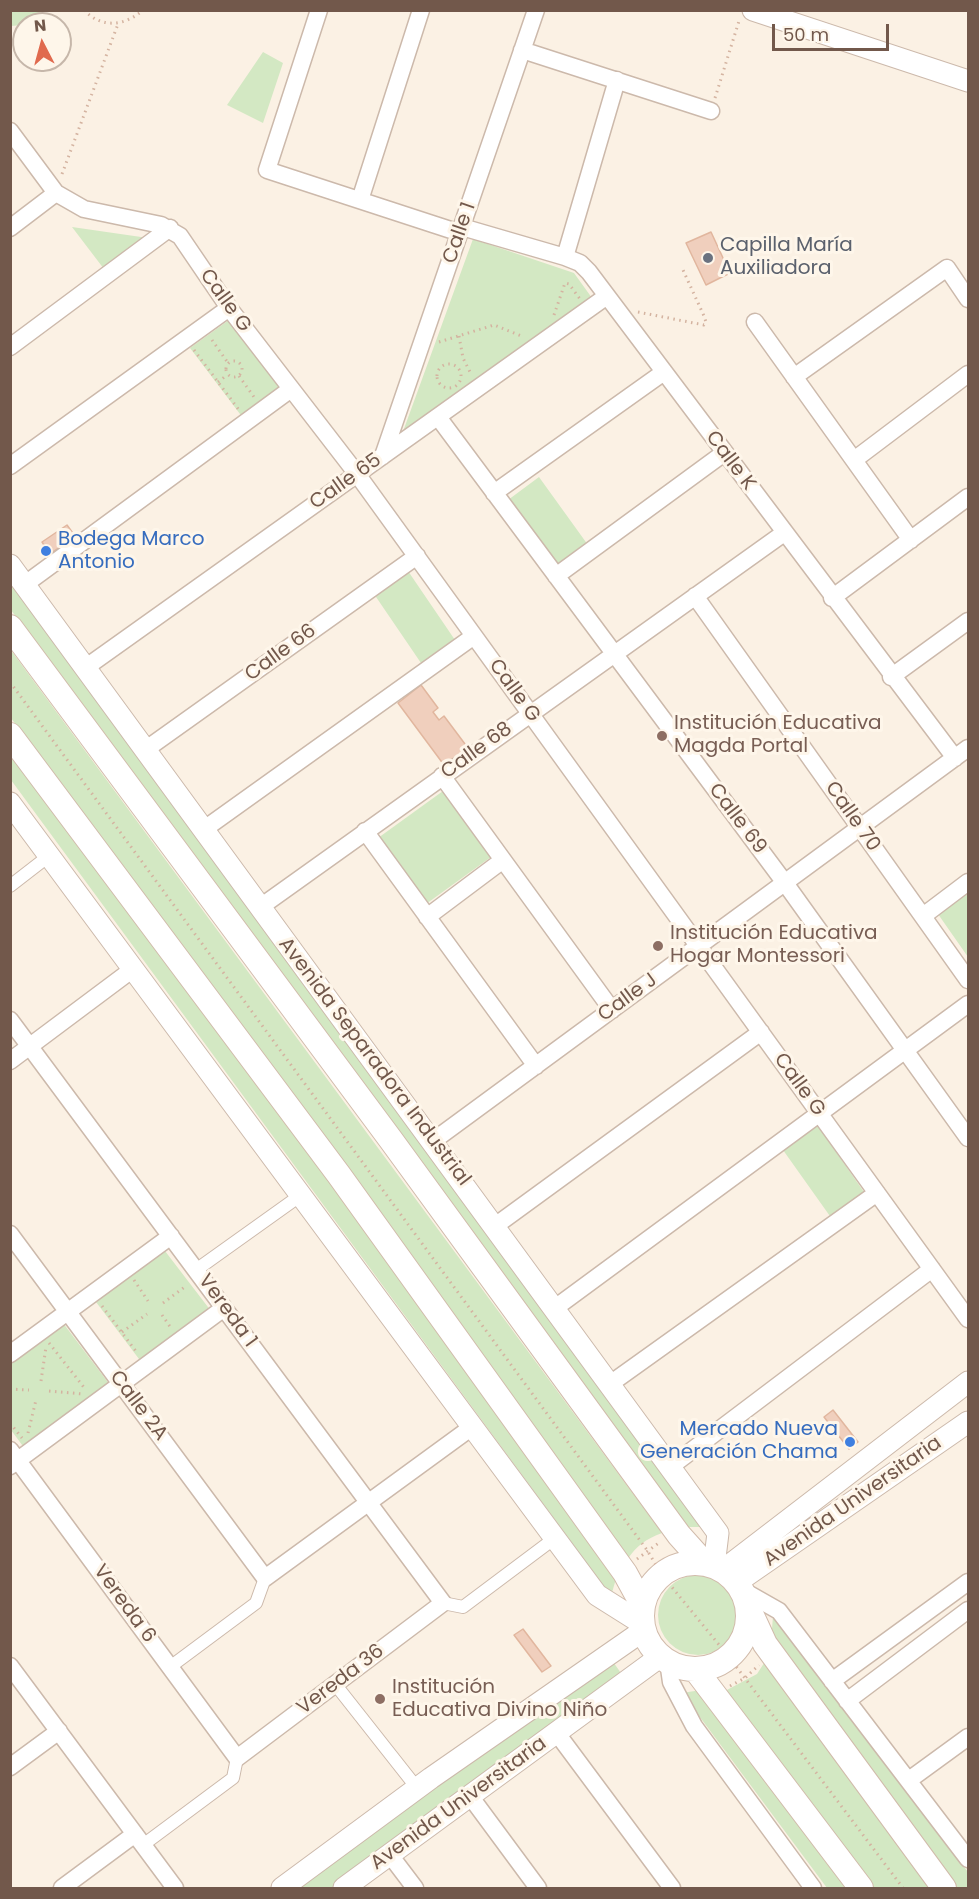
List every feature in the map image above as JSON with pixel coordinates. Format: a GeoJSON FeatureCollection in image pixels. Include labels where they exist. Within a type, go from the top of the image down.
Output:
{"type":"FeatureCollection","features":[{"type":"Feature","properties":{"kind":"main road","name":"Avenida Separadora Industrial"},"geometry":{"type":"LineString","coordinates":[[10,627],[679,1535],[728,1580],[772,1653],[944,1888]]}},
{"type":"Feature","properties":{"kind":"main road"},"geometry":{"type":"LineString","coordinates":[[10,735],[339,1175],[626,1573],[643,1620],[664,1659],[695,1669],[713,1666],[729,1657],[745,1634],[728,1580],[678,1566],[662,1575],[649,1589],[643,1620]]}},
{"type":"Feature","properties":{"kind":"main road"},"geometry":{"type":"LineString","coordinates":[[695,1669],[861,1888]]}},
{"type":"Feature","properties":{"kind":"street","name":"Calle K"},"geometry":{"type":"LineString","coordinates":[[319,10],[267,170],[360,200],[580,263],[891,677],[962,753]]}},
{"type":"Feature","properties":{"kind":"street"},"geometry":{"type":"LineString","coordinates":[[360,200],[421,10]]}},
{"type":"Feature","properties":{"kind":"street","name":"Calle 1"},"geometry":{"type":"LineString","coordinates":[[383,456],[536,10]]}},
{"type":"Feature","properties":{"kind":"street"},"geometry":{"type":"LineString","coordinates":[[753,10],[969,81]]}},
{"type":"Feature","properties":{"kind":"street"},"geometry":{"type":"LineString","coordinates":[[522,50],[711,111]]}},
{"type":"Feature","properties":{"kind":"street"},"geometry":{"type":"LineString","coordinates":[[565,257],[617,80]]}},
{"type":"Feature","properties":{"kind":"street"},"geometry":{"type":"LineString","coordinates":[[10,131],[56,193],[91,211],[170,228]]}},
{"type":"Feature","properties":{"kind":"street"},"geometry":{"type":"LineString","coordinates":[[10,228],[56,193]]}},
{"type":"Feature","properties":{"kind":"street"},"geometry":{"type":"LineString","coordinates":[[10,347],[170,228]]}},
{"type":"Feature","properties":{"kind":"street","name":"Calle G"},"geometry":{"type":"LineString","coordinates":[[170,228],[180,236],[229,308],[357,474],[969,1319]]}},
{"type":"Feature","properties":{"kind":"street"},"geometry":{"type":"LineString","coordinates":[[794,377],[948,268],[969,299]]}},
{"type":"Feature","properties":{"kind":"street","name":"Calle 65"},"geometry":{"type":"LineString","coordinates":[[85,668],[607,296]]}},
{"type":"Feature","properties":{"kind":"street"},"geometry":{"type":"LineString","coordinates":[[10,466],[229,308]]}},
{"type":"Feature","properties":{"kind":"street"},"geometry":{"type":"LineString","coordinates":[[755,322],[911,540]]}},
{"type":"Feature","properties":{"kind":"street"},"geometry":{"type":"LineString","coordinates":[[494,493],[664,372]]}},
{"type":"Feature","properties":{"kind":"street"},"geometry":{"type":"LineString","coordinates":[[854,460],[969,374]]}},
{"type":"Feature","properties":{"kind":"street"},"geometry":{"type":"LineString","coordinates":[[24,585],[291,389]]}},
{"type":"Feature","properties":{"kind":"street","name":"Calle 69"},"geometry":{"type":"LineString","coordinates":[[438,417],[785,883],[969,1138]]}},
{"type":"Feature","properties":{"kind":"street"},"geometry":{"type":"LineString","coordinates":[[556,576],[724,453]]}},
{"type":"Feature","properties":{"kind":"street"},"geometry":{"type":"LineString","coordinates":[[832,598],[969,497]]}},
{"type":"Feature","properties":{"kind":"street","name":"Calle 68"},"geometry":{"type":"LineString","coordinates":[[259,908],[784,533]]}},
{"type":"Feature","properties":{"kind":"street","name":"Calle 66"},"geometry":{"type":"LineString","coordinates":[[145,750],[417,556]]}},
{"type":"Feature","properties":{"kind":"street","name":"Avenida Separadora Industrial"},"geometry":{"type":"LineString","coordinates":[[10,565],[718,1533],[728,1580],[779,1611],[969,1859]]}},
{"type":"Feature","properties":{"kind":"street","name":"Calle 70"},"geometry":{"type":"LineString","coordinates":[[695,596],[969,980]]}},
{"type":"Feature","properties":{"kind":"street"},"geometry":{"type":"LineString","coordinates":[[891,677],[969,621]]}},
{"type":"Feature","properties":{"kind":"street"},"geometry":{"type":"LineString","coordinates":[[203,830],[474,636]]}},
{"type":"Feature","properties":{"kind":"street","name":"Calle J"},"geometry":{"type":"LineString","coordinates":[[433,1141],[962,753]]}},
{"type":"Feature","properties":{"kind":"street"},"geometry":{"type":"LineString","coordinates":[[442,776],[612,1010]]}},
{"type":"Feature","properties":{"kind":"street"},"geometry":{"type":"LineString","coordinates":[[10,803],[597,1595],[643,1620]]}},
{"type":"Feature","properties":{"kind":"street"},"geometry":{"type":"LineString","coordinates":[[365,831],[536,1066]]}},
{"type":"Feature","properties":{"kind":"street"},"geometry":{"type":"LineString","coordinates":[[10,886],[50,855]]}},
{"type":"Feature","properties":{"kind":"street"},"geometry":{"type":"LineString","coordinates":[[427,917],[503,860]]}},
{"type":"Feature","properties":{"kind":"street"},"geometry":{"type":"LineString","coordinates":[[922,916],[969,882]]}},
{"type":"Feature","properties":{"kind":"street"},"geometry":{"type":"LineString","coordinates":[[10,1061],[133,969]]}},
{"type":"Feature","properties":{"kind":"street"},"geometry":{"type":"LineString","coordinates":[[555,1308],[969,1004]]}},
{"type":"Feature","properties":{"kind":"street","name":"Vereda 1"},"geometry":{"type":"LineString","coordinates":[[10,1020],[443,1603]]}},
{"type":"Feature","properties":{"kind":"street"},"geometry":{"type":"LineString","coordinates":[[495,1226],[761,1032]]}},
{"type":"Feature","properties":{"kind":"street"},"geometry":{"type":"LineString","coordinates":[[610,1384],[877,1193]]}},
{"type":"Feature","properties":{"kind":"street"},"geometry":{"type":"LineString","coordinates":[[196,1270],[301,1195]]}},
{"type":"Feature","properties":{"kind":"street","name":"Calle 2A"},"geometry":{"type":"LineString","coordinates":[[10,1234],[265,1578]]}},
{"type":"Feature","properties":{"kind":"street"},"geometry":{"type":"LineString","coordinates":[[10,1354],[171,1236]]}},
{"type":"Feature","properties":{"kind":"street"},"geometry":{"type":"LineString","coordinates":[[670,1467],[932,1269]]}},
{"type":"Feature","properties":{"kind":"street"},"geometry":{"type":"LineString","coordinates":[[13,1459],[121,1384],[224,1308]]}},
{"type":"Feature","properties":{"kind":"street","name":"Avenida Universitaria"},"geometry":{"type":"LineString","coordinates":[[728,1580],[969,1382]]}},
{"type":"Feature","properties":{"kind":"street","name":"Avenida Universitaria"},"geometry":{"type":"LineString","coordinates":[[728,1580],[969,1422]]}},
{"type":"Feature","properties":{"kind":"street"},"geometry":{"type":"LineString","coordinates":[[170,1667],[256,1603],[265,1578],[472,1427]]}},
{"type":"Feature","properties":{"kind":"street","name":"Vereda 6"},"geometry":{"type":"LineString","coordinates":[[13,1459],[237,1758]]}},
{"type":"Feature","properties":{"kind":"street"},"geometry":{"type":"LineString","coordinates":[[443,1603],[463,1607],[555,1538]]}},
{"type":"Feature","properties":{"kind":"street"},"geometry":{"type":"LineString","coordinates":[[832,1681],[969,1581]]}},
{"type":"Feature","properties":{"kind":"street","name":"Vereda 36"},"geometry":{"type":"LineString","coordinates":[[139,1840],[233,1778],[237,1758],[443,1603]]}},
{"type":"Feature","properties":{"kind":"street"},"geometry":{"type":"LineString","coordinates":[[847,1701],[969,1610]]}},
{"type":"Feature","properties":{"kind":"street","name":"Avenida Universitaria"},"geometry":{"type":"LineString","coordinates":[[282,1888],[643,1620]]}},
{"type":"Feature","properties":{"kind":"street"},"geometry":{"type":"LineString","coordinates":[[664,1659],[671,1682],[694,1726],[813,1888]]}},
{"type":"Feature","properties":{"kind":"street","name":"Avenida Universitaria"},"geometry":{"type":"LineString","coordinates":[[344,1888],[556,1732],[664,1659]]}},
{"type":"Feature","properties":{"kind":"street"},"geometry":{"type":"LineString","coordinates":[[10,1666],[175,1888]]}},
{"type":"Feature","properties":{"kind":"street"},"geometry":{"type":"LineString","coordinates":[[335,1684],[417,1788]]}},
{"type":"Feature","properties":{"kind":"street"},"geometry":{"type":"LineString","coordinates":[[10,1767],[59,1731]]}},
{"type":"Feature","properties":{"kind":"street"},"geometry":{"type":"LineString","coordinates":[[556,1732],[672,1888]]}},
{"type":"Feature","properties":{"kind":"street"},"geometry":{"type":"LineString","coordinates":[[909,1780],[969,1737]]}},
{"type":"Feature","properties":{"kind":"street"},"geometry":{"type":"LineString","coordinates":[[470,1796],[538,1888]]}},
{"type":"Feature","properties":{"kind":"street"},"geometry":{"type":"LineString","coordinates":[[62,1888],[139,1840]]}},
{"type":"Feature","properties":{"kind":"street"},"geometry":{"type":"LineString","coordinates":[[390,1855],[415,1888]]}},
{"type":"Feature","properties":{"kind":"path"},"geometry":{"type":"LineString","coordinates":[[84,10],[96,20],[118,24],[133,19],[143,10]]}},
{"type":"Feature","properties":{"kind":"path"},"geometry":{"type":"LineString","coordinates":[[711,111],[742,10]]}},
{"type":"Feature","properties":{"kind":"path"},"geometry":{"type":"LineString","coordinates":[[56,193],[118,24]]}},
{"type":"Feature","properties":{"kind":"path"},"geometry":{"type":"LineString","coordinates":[[623,318],[634,311],[704,325],[706,322],[704,316],[683,270]]}},
{"type":"Feature","properties":{"kind":"path"},"geometry":{"type":"LineString","coordinates":[[554,316],[565,283],[569,284],[582,303],[589,298]]}},
{"type":"Feature","properties":{"kind":"path"},"geometry":{"type":"LineString","coordinates":[[439,342],[494,325],[532,340]]}},
{"type":"Feature","properties":{"kind":"path"},"geometry":{"type":"LineString","coordinates":[[436,351],[443,331]]}},
{"type":"Feature","properties":{"kind":"path"},"geometry":{"type":"LineString","coordinates":[[209,336],[228,363]]}},
{"type":"Feature","properties":{"kind":"path"},"geometry":{"type":"LineString","coordinates":[[459,336],[460,348],[475,381]]}},
{"type":"Feature","properties":{"kind":"path"},"geometry":{"type":"LineString","coordinates":[[186,339],[247,421]]}},
{"type":"Feature","properties":{"kind":"path"},"geometry":{"type":"LineString","coordinates":[[227,375],[228,363]]}},
{"type":"Feature","properties":{"kind":"path"},"geometry":{"type":"LineString","coordinates":[[228,363],[240,364],[242,368],[239,376]]}},
{"type":"Feature","properties":{"kind":"path"},"geometry":{"type":"LineString","coordinates":[[448,364],[456,365],[460,370],[459,383],[449,389],[438,383],[438,371],[448,364]]}},
{"type":"Feature","properties":{"kind":"path"},"geometry":{"type":"LineString","coordinates":[[460,370],[467,366]]}},
{"type":"Feature","properties":{"kind":"path"},"geometry":{"type":"LineString","coordinates":[[430,368],[438,371]]}},
{"type":"Feature","properties":{"kind":"path"},"geometry":{"type":"LineString","coordinates":[[218,382],[227,375]]}},
{"type":"Feature","properties":{"kind":"path"},"geometry":{"type":"LineString","coordinates":[[227,375],[239,376]]}},
{"type":"Feature","properties":{"kind":"path"},"geometry":{"type":"LineString","coordinates":[[239,376],[262,409]]}},
{"type":"Feature","properties":{"kind":"path"},"geometry":{"type":"LineString","coordinates":[[10,682],[647,1550],[662,1575],[729,1657],[903,1888]]}},
{"type":"Feature","properties":{"kind":"path"},"geometry":{"type":"LineString","coordinates":[[140,1273],[132,1278],[148,1301]]}},
{"type":"Feature","properties":{"kind":"path"},"geometry":{"type":"LineString","coordinates":[[181,1278],[193,1294]]}},
{"type":"Feature","properties":{"kind":"path"},"geometry":{"type":"LineString","coordinates":[[163,1303],[186,1286]]}},
{"type":"Feature","properties":{"kind":"path"},"geometry":{"type":"LineString","coordinates":[[100,1303],[142,1359]]}},
{"type":"Feature","properties":{"kind":"path"},"geometry":{"type":"LineString","coordinates":[[122,1332],[147,1314]]}},
{"type":"Feature","properties":{"kind":"path"},"geometry":{"type":"LineString","coordinates":[[162,1315],[175,1334]]}},
{"type":"Feature","properties":{"kind":"path"},"geometry":{"type":"LineString","coordinates":[[38,1347],[47,1340]]}},
{"type":"Feature","properties":{"kind":"path"},"geometry":{"type":"LineString","coordinates":[[41,1381],[47,1340]]}},
{"type":"Feature","properties":{"kind":"path"},"geometry":{"type":"LineString","coordinates":[[47,1340],[89,1394]]}},
{"type":"Feature","properties":{"kind":"path"},"geometry":{"type":"LineString","coordinates":[[10,1389],[29,1390]]}},
{"type":"Feature","properties":{"kind":"path"},"geometry":{"type":"LineString","coordinates":[[49,1390],[89,1394]]}},
{"type":"Feature","properties":{"kind":"path"},"geometry":{"type":"LineString","coordinates":[[80,1401],[89,1394]]}},
{"type":"Feature","properties":{"kind":"path"},"geometry":{"type":"LineString","coordinates":[[10,1423],[26,1443],[36,1400]]}},
{"type":"Feature","properties":{"kind":"path"},"geometry":{"type":"LineString","coordinates":[[626,1573],[647,1550],[679,1535]]}},
{"type":"Feature","properties":{"kind":"path"},"geometry":{"type":"LineString","coordinates":[[715,1694],[745,1678],[772,1653]]}},
{"type":"Feature","properties":{"kind":"green space"},"geometry":{"type":"Polygon","coordinates":[[[10,11],[39,11],[12,12],[11,26],[10,11]]]}},
{"type":"Feature","properties":{"kind":"green space"},"geometry":{"type":"Polygon","coordinates":[[[263,52],[283,63],[263,123],[227,105],[263,52]]]}},
{"type":"Feature","properties":{"kind":"green space"},"geometry":{"type":"Polygon","coordinates":[[[72,227],[148,238],[104,269],[72,227]]]}},
{"type":"Feature","properties":{"kind":"green space"},"geometry":{"type":"Polygon","coordinates":[[[473,239],[574,273],[592,298],[401,437],[473,239]]]}},
{"type":"Feature","properties":{"kind":"green space"},"geometry":{"type":"Polygon","coordinates":[[[229,320],[281,390],[243,418],[190,348],[229,320]]]}},
{"type":"Feature","properties":{"kind":"green space"},"geometry":{"type":"Polygon","coordinates":[[[539,477],[588,545],[557,567],[508,500],[539,477]]]}},
{"type":"Feature","properties":{"kind":"green space"},"geometry":{"type":"Polygon","coordinates":[[[408,571],[455,640],[421,663],[374,594],[408,571]]]}},
{"type":"Feature","properties":{"kind":"green space"},"geometry":{"type":"Polygon","coordinates":[[[10,582],[702,1527],[682,1527],[11,610],[10,582]]]}},
{"type":"Feature","properties":{"kind":"green space"},"geometry":{"type":"Polygon","coordinates":[[[10,649],[662,1533],[642,1543],[627,1560],[11,718],[10,649]]]}},
{"type":"Feature","properties":{"kind":"green space"},"geometry":{"type":"Polygon","coordinates":[[[10,746],[618,1572],[611,1596],[11,780],[10,746]]]}},
{"type":"Feature","properties":{"kind":"green space"},"geometry":{"type":"Polygon","coordinates":[[[443,791],[491,857],[426,904],[378,838],[443,791]]]}},
{"type":"Feature","properties":{"kind":"green space"},"geometry":{"type":"Polygon","coordinates":[[[968,893],[968,957],[938,914],[968,893]]]}},
{"type":"Feature","properties":{"kind":"green space"},"geometry":{"type":"Polygon","coordinates":[[[818,1126],[866,1195],[832,1219],[783,1150],[818,1126]]]}},
{"type":"Feature","properties":{"kind":"green space"},"geometry":{"type":"Polygon","coordinates":[[[165,1251],[211,1311],[142,1363],[96,1302],[165,1251]]]}},
{"type":"Feature","properties":{"kind":"green space"},"geometry":{"type":"Polygon","coordinates":[[[63,1323],[110,1385],[25,1449],[11,1430],[11,1362],[63,1323]]]}},
{"type":"Feature","properties":{"kind":"green space"},"geometry":{"type":"Polygon","coordinates":[[[690,1575],[706,1575],[727,1586],[738,1607],[738,1623],[727,1644],[706,1655],[690,1655],[676,1649],[664,1637],[658,1623],[658,1607],[664,1593],[676,1581],[690,1575]]]}},
{"type":"Feature","properties":{"kind":"green space"},"geometry":{"type":"Polygon","coordinates":[[[773,1616],[968,1872],[968,1888],[953,1888],[771,1642],[773,1616]]]}},
{"type":"Feature","properties":{"kind":"green space"},"geometry":{"type":"Polygon","coordinates":[[[609,1656],[623,1676],[337,1888],[293,1888],[609,1656]]]}},
{"type":"Feature","properties":{"kind":"green space"},"geometry":{"type":"Polygon","coordinates":[[[766,1660],[934,1888],[872,1888],[725,1691],[757,1674],[766,1660]]]}},
{"type":"Feature","properties":{"kind":"green space"},"geometry":{"type":"Polygon","coordinates":[[[701,1690],[856,1888],[827,1888],[682,1693],[701,1690]]]}},
{"type":"Feature","properties":{"kind":"building","name":"Capilla María Auxiliadora"},"geometry":{"type":"Polygon","coordinates":[[[711,232],[730,273],[706,285],[686,243],[711,232]]]}},
{"type":"Feature","properties":{"kind":"building"},"geometry":{"type":"Polygon","coordinates":[[[67,525],[75,536],[50,554],[42,542],[67,525]]]}},
{"type":"Feature","properties":{"kind":"building"},"geometry":{"type":"Polygon","coordinates":[[[421,685],[438,708],[433,712],[439,720],[444,716],[468,748],[444,765],[398,703],[421,685]]]}},
{"type":"Feature","properties":{"kind":"building"},"geometry":{"type":"Polygon","coordinates":[[[833,1410],[858,1442],[849,1449],[824,1417],[833,1410]]]}},
{"type":"Feature","properties":{"kind":"building"},"geometry":{"type":"Polygon","coordinates":[[[523,1629],[551,1666],[542,1672],[514,1635],[523,1629]]]}},
{"type":"Feature","properties":{"kind":"place","name":"Capilla María Auxiliadora"},"geometry":{"type":"Point","coordinates":[708,258]}},
{"type":"Feature","properties":{"kind":"place","name":"Bodega Marco Antonio"},"geometry":{"type":"Point","coordinates":[46,551]}},
{"type":"Feature","properties":{"kind":"place","name":"Institución Educativa Magda Portal"},"geometry":{"type":"Point","coordinates":[662,736]}},
{"type":"Feature","properties":{"kind":"place","name":"Institución Educativa Hogar Montessori"},"geometry":{"type":"Point","coordinates":[658,946]}},
{"type":"Feature","properties":{"kind":"place","name":"Mercado Nueva Generación Chama"},"geometry":{"type":"Point","coordinates":[850,1442]}},
{"type":"Feature","properties":{"kind":"place","name":"Institución Educativa Divino Niño"},"geometry":{"type":"Point","coordinates":[380,1699]}}]}
